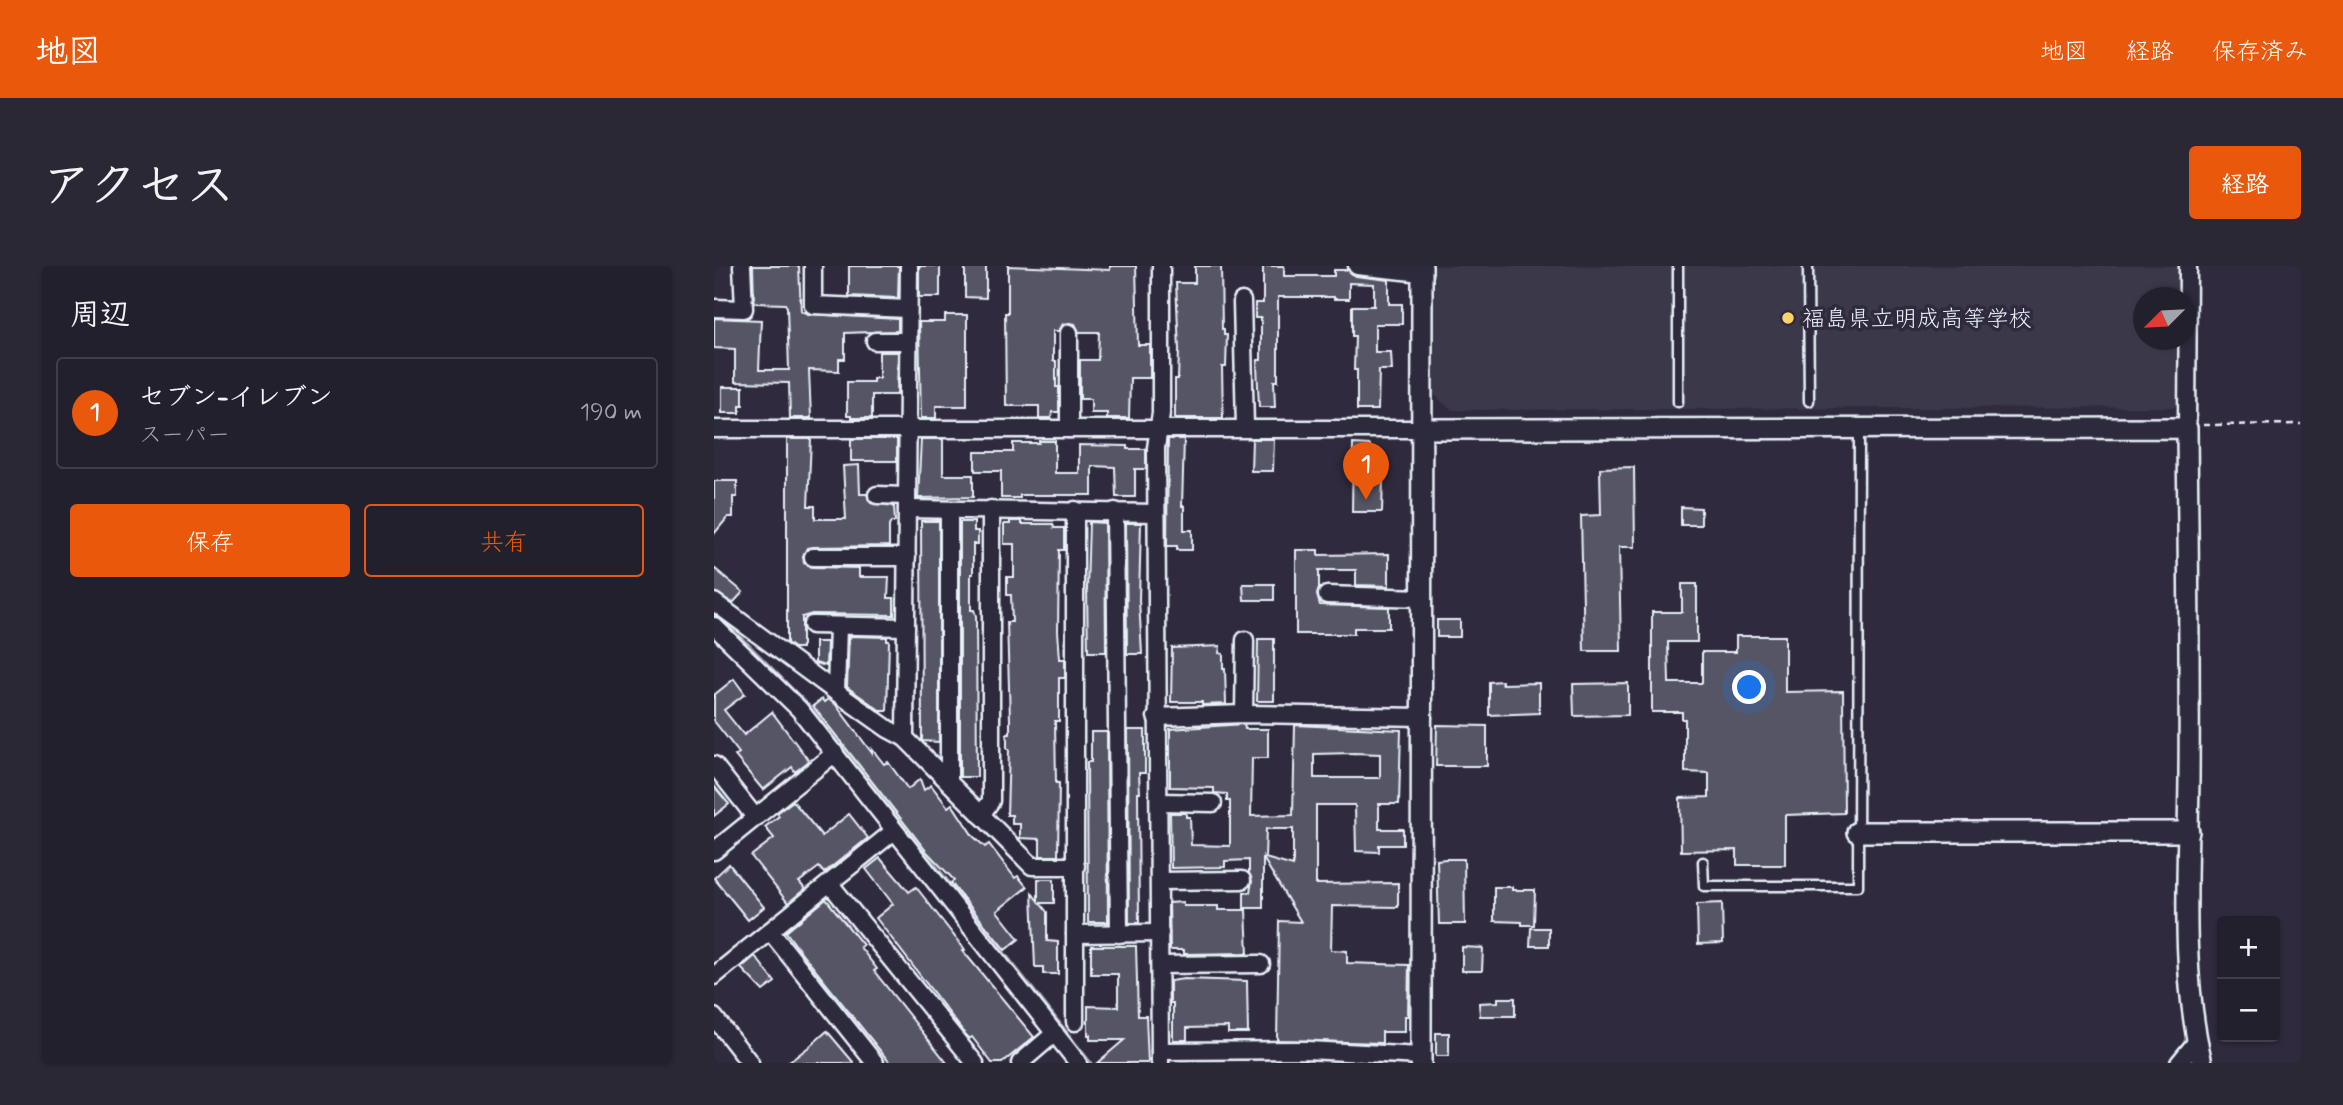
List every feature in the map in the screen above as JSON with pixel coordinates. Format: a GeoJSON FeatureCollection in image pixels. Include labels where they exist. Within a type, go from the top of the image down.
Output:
{"type":"FeatureCollection","features":[{"type":"Feature","properties":{"kind":"street"},"geometry":{"type":"LineString","coordinates":[[714,309],[744,309],[743,266]]}},
{"type":"Feature","properties":{"kind":"street"},"geometry":{"type":"LineString","coordinates":[[813,266],[813,305],[908,309]]}},
{"type":"Feature","properties":{"kind":"street"},"geometry":{"type":"LineString","coordinates":[[905,738],[909,266]]}},
{"type":"Feature","properties":{"kind":"street"},"geometry":{"type":"LineString","coordinates":[[1161,266],[1160,429],[1156,449],[1160,1057],[1307,1056],[1421,1059],[1422,270],[1357,266]]}},
{"type":"Feature","properties":{"kind":"street"},"geometry":{"type":"LineString","coordinates":[[2188,266],[2189,971],[2202,1063]]}},
{"type":"Feature","properties":{"kind":"street"},"geometry":{"type":"LineString","coordinates":[[1242,301],[1245,427]]}},
{"type":"Feature","properties":{"kind":"street"},"geometry":{"type":"LineString","coordinates":[[1069,333],[1069,429]]}},
{"type":"Feature","properties":{"kind":"street"},"geometry":{"type":"LineString","coordinates":[[875,341],[908,341]]}},
{"type":"Feature","properties":{"kind":"street"},"geometry":{"type":"LineString","coordinates":[[714,429],[2187,428]]}},
{"type":"Feature","properties":{"kind":"street"},"geometry":{"type":"LineString","coordinates":[[877,495],[949,510],[1156,513]]}},
{"type":"Feature","properties":{"kind":"street"},"geometry":{"type":"LineString","coordinates":[[981,815],[991,801],[991,509]]}},
{"type":"Feature","properties":{"kind":"street"},"geometry":{"type":"LineString","coordinates":[[949,510],[949,782]]}},
{"type":"Feature","properties":{"kind":"street"},"geometry":{"type":"LineString","coordinates":[[1075,510],[1075,1022]]}},
{"type":"Feature","properties":{"kind":"street"},"geometry":{"type":"LineString","coordinates":[[1115,511],[1119,934]]}},
{"type":"Feature","properties":{"kind":"street"},"geometry":{"type":"LineString","coordinates":[[813,557],[907,557]]}},
{"type":"Feature","properties":{"kind":"street"},"geometry":{"type":"LineString","coordinates":[[1327,595],[1422,598]]}},
{"type":"Feature","properties":{"kind":"street"},"geometry":{"type":"LineString","coordinates":[[714,602],[836,692],[905,738],[1032,866],[1076,866]]}},
{"type":"Feature","properties":{"kind":"street"},"geometry":{"type":"LineString","coordinates":[[812,625],[906,627]]}},
{"type":"Feature","properties":{"kind":"street"},"geometry":{"type":"LineString","coordinates":[[714,626],[799,709],[1079,1063]]}},
{"type":"Feature","properties":{"kind":"street"},"geometry":{"type":"LineString","coordinates":[[836,692],[838,626]]}},
{"type":"Feature","properties":{"kind":"street"},"geometry":{"type":"LineString","coordinates":[[1244,714],[1245,640]]}},
{"type":"Feature","properties":{"kind":"street"},"geometry":{"type":"LineString","coordinates":[[1156,717],[1244,714],[1423,717]]}},
{"type":"Feature","properties":{"kind":"street"},"geometry":{"type":"LineString","coordinates":[[714,851],[835,753]]}},
{"type":"Feature","properties":{"kind":"street"},"geometry":{"type":"LineString","coordinates":[[714,765],[755,817]]}},
{"type":"Feature","properties":{"kind":"street"},"geometry":{"type":"LineString","coordinates":[[1160,802],[1213,803]]}},
{"type":"Feature","properties":{"kind":"street"},"geometry":{"type":"LineString","coordinates":[[714,976],[894,831]]}},
{"type":"Feature","properties":{"kind":"street"},"geometry":{"type":"LineString","coordinates":[[1857,832],[2189,832]]}},
{"type":"Feature","properties":{"kind":"street"},"geometry":{"type":"LineString","coordinates":[[1160,881],[1242,880]]}},
{"type":"Feature","properties":{"kind":"street"},"geometry":{"type":"LineString","coordinates":[[830,884],[975,1063]]}},
{"type":"Feature","properties":{"kind":"street"},"geometry":{"type":"LineString","coordinates":[[770,931],[875,1063]]}},
{"type":"Feature","properties":{"kind":"street"},"geometry":{"type":"LineString","coordinates":[[1075,934],[1160,933]]}},
{"type":"Feature","properties":{"kind":"street"},"geometry":{"type":"LineString","coordinates":[[1160,964],[1261,964]]}},
{"type":"Feature","properties":{"kind":"street"},"geometry":{"type":"LineString","coordinates":[[714,1017],[750,1063]]}},
{"type":"Feature","properties":{"kind":"street"},"geometry":{"type":"LineString","coordinates":[[1020,1063],[1055,1034]]}},
{"type":"Feature","properties":{"kind":"street"},"geometry":{"type":"LineString","coordinates":[[2179,1063],[2197,1041]]}},
{"type":"Feature","properties":{"kind":"lane"},"geometry":{"type":"LineString","coordinates":[[1678,266],[1678,402]]}},
{"type":"Feature","properties":{"kind":"lane"},"geometry":{"type":"LineString","coordinates":[[1808,266],[1809,401]]}},
{"type":"Feature","properties":{"kind":"lane"},"geometry":{"type":"LineString","coordinates":[[1703,862],[1704,886],[1858,886],[1859,427]]}},
{"type":"Feature","properties":{"kind":"path"},"geometry":{"type":"LineString","coordinates":[[2187,428],[2207,424],[2301,424]]}},
{"type":"Feature","properties":{"kind":"shaded area","name":"福島県立明成高等学校"},"geometry":{"type":"Polygon","coordinates":[[[1433,266],[2182,266],[2182,287],[2133,287],[2133,350],[2183,350],[2183,407],[1452,410],[1433,394],[1433,266]]]}},
{"type":"Feature","properties":{"kind":"building"},"geometry":{"type":"Polygon","coordinates":[[[753,266],[799,266],[801,311],[808,314],[898,319],[898,331],[845,333],[845,359],[839,359],[839,371],[809,370],[811,418],[790,418],[789,383],[735,382],[735,349],[714,348],[714,318],[761,320],[759,370],[789,370],[787,307],[785,304],[754,303],[753,266]]]}},
{"type":"Feature","properties":{"kind":"building"},"geometry":{"type":"Polygon","coordinates":[[[849,266],[899,266],[898,298],[849,296],[849,266]]]}},
{"type":"Feature","properties":{"kind":"building"},"geometry":{"type":"Polygon","coordinates":[[[919,266],[940,266],[940,297],[919,297],[919,266]]]}},
{"type":"Feature","properties":{"kind":"building"},"geometry":{"type":"Polygon","coordinates":[[[965,266],[986,266],[986,298],[965,297],[965,266]]]}},
{"type":"Feature","properties":{"kind":"building"},"geometry":{"type":"Polygon","coordinates":[[[1008,266],[1110,270],[1110,266],[1136,266],[1138,345],[1150,345],[1150,378],[1130,378],[1129,418],[1107,418],[1107,413],[1091,413],[1091,399],[1080,399],[1080,360],[1098,360],[1099,332],[1079,332],[1075,324],[1070,323],[1063,324],[1059,331],[1053,331],[1053,361],[1056,361],[1059,412],[1052,412],[1051,418],[1039,418],[1039,406],[1006,406],[1005,313],[1008,313],[1008,266]]]}},
{"type":"Feature","properties":{"kind":"building"},"geometry":{"type":"Polygon","coordinates":[[[1195,266],[1221,266],[1222,329],[1224,335],[1227,335],[1226,367],[1222,367],[1223,418],[1175,418],[1175,379],[1178,379],[1179,350],[1176,283],[1195,283],[1195,266]]]}},
{"type":"Feature","properties":{"kind":"building"},"geometry":{"type":"Polygon","coordinates":[[[1263,266],[1284,266],[1284,276],[1334,276],[1334,270],[1348,270],[1356,276],[1389,280],[1389,304],[1402,304],[1402,324],[1375,324],[1375,352],[1391,352],[1392,370],[1379,370],[1378,410],[1357,410],[1355,336],[1352,336],[1352,306],[1374,306],[1374,284],[1349,283],[1349,299],[1278,297],[1278,381],[1274,381],[1275,407],[1259,407],[1257,366],[1258,360],[1261,360],[1261,318],[1255,318],[1255,303],[1263,303],[1263,266]]]}},
{"type":"Feature","properties":{"kind":"building"},"geometry":{"type":"Polygon","coordinates":[[[945,315],[967,315],[967,406],[936,406],[936,418],[921,418],[919,322],[945,322],[945,315]]]}},
{"type":"Feature","properties":{"kind":"building"},"geometry":{"type":"Polygon","coordinates":[[[879,352],[898,352],[897,395],[872,395],[872,418],[851,418],[847,416],[847,382],[873,382],[873,378],[879,378],[879,352]]]}},
{"type":"Feature","properties":{"kind":"building"},"geometry":{"type":"Polygon","coordinates":[[[722,387],[743,387],[740,413],[722,413],[722,387]]]}},
{"type":"Feature","properties":{"kind":"building"},"geometry":{"type":"Polygon","coordinates":[[[787,439],[811,439],[808,506],[815,506],[815,519],[846,519],[843,466],[859,465],[860,494],[867,494],[871,503],[894,506],[895,522],[891,522],[889,526],[889,546],[813,547],[807,548],[803,556],[804,563],[812,567],[859,568],[859,577],[889,577],[888,598],[894,598],[894,615],[812,614],[802,617],[802,648],[794,648],[787,643],[787,439]]]}},
{"type":"Feature","properties":{"kind":"building"},"geometry":{"type":"Polygon","coordinates":[[[851,439],[897,439],[897,461],[851,461],[851,439]]]}},
{"type":"Feature","properties":{"kind":"building"},"geometry":{"type":"Polygon","coordinates":[[[921,439],[943,439],[943,475],[973,475],[973,497],[918,498],[921,439]]]}},
{"type":"Feature","properties":{"kind":"building"},"geometry":{"type":"Polygon","coordinates":[[[1168,439],[1184,439],[1182,506],[1184,530],[1192,530],[1192,550],[1177,550],[1177,546],[1167,546],[1168,439]]]}},
{"type":"Feature","properties":{"kind":"building"},"geometry":{"type":"Polygon","coordinates":[[[1252,439],[1274,439],[1273,471],[1251,471],[1252,439]]]}},
{"type":"Feature","properties":{"kind":"building"},"geometry":{"type":"Polygon","coordinates":[[[1055,441],[1055,473],[1079,473],[1079,445],[1146,449],[1146,469],[1135,469],[1135,497],[1116,497],[1115,467],[1092,466],[1092,495],[1020,495],[1020,498],[1001,498],[1001,471],[975,471],[975,452],[1013,452],[1013,443],[1055,441]]]}},
{"type":"Feature","properties":{"kind":"building"},"geometry":{"type":"Polygon","coordinates":[[[1353,444],[1370,445],[1370,478],[1383,479],[1382,512],[1352,512],[1353,444]]]}},
{"type":"Feature","properties":{"kind":"building"},"geometry":{"type":"Polygon","coordinates":[[[1634,467],[1635,547],[1619,547],[1621,651],[1584,651],[1581,516],[1601,515],[1600,468],[1634,467]]]}},
{"type":"Feature","properties":{"kind":"building"},"geometry":{"type":"Polygon","coordinates":[[[714,481],[737,481],[737,497],[733,497],[733,517],[728,517],[714,534],[714,481]]]}},
{"type":"Feature","properties":{"kind":"building"},"geometry":{"type":"Polygon","coordinates":[[[1681,507],[1701,508],[1701,525],[1681,525],[1681,507]]]}},
{"type":"Feature","properties":{"kind":"building"},"geometry":{"type":"Polygon","coordinates":[[[921,521],[939,521],[939,742],[922,741],[921,521]]]}},
{"type":"Feature","properties":{"kind":"building"},"geometry":{"type":"Polygon","coordinates":[[[1010,521],[1022,521],[1022,524],[1053,524],[1054,528],[1064,528],[1064,550],[1059,550],[1058,631],[1060,659],[1065,659],[1065,678],[1059,678],[1059,721],[1055,721],[1056,783],[1059,783],[1058,856],[1040,856],[1040,839],[1020,838],[1020,824],[1012,824],[1012,815],[1007,815],[1007,734],[1010,734],[1010,720],[1007,622],[1012,622],[1007,577],[1014,577],[1014,544],[1004,544],[1004,524],[1010,524],[1010,521]]]}},
{"type":"Feature","properties":{"kind":"building"},"geometry":{"type":"Polygon","coordinates":[[[960,522],[974,522],[974,531],[978,531],[978,544],[973,544],[971,574],[971,610],[974,610],[976,616],[977,777],[960,777],[960,522]]]}},
{"type":"Feature","properties":{"kind":"building"},"geometry":{"type":"Polygon","coordinates":[[[1089,522],[1105,523],[1106,652],[1088,652],[1089,522]]]}},
{"type":"Feature","properties":{"kind":"building"},"geometry":{"type":"Polygon","coordinates":[[[1126,523],[1141,523],[1139,600],[1142,654],[1127,654],[1126,523]]]}},
{"type":"Feature","properties":{"kind":"building"},"geometry":{"type":"Polygon","coordinates":[[[1296,550],[1318,550],[1318,555],[1389,554],[1389,586],[1356,585],[1356,570],[1319,570],[1317,595],[1320,605],[1389,607],[1389,628],[1354,628],[1354,634],[1296,634],[1296,550]]]}},
{"type":"Feature","properties":{"kind":"building"},"geometry":{"type":"Polygon","coordinates":[[[714,568],[743,592],[733,603],[714,592],[714,568]]]}},
{"type":"Feature","properties":{"kind":"building"},"geometry":{"type":"Polygon","coordinates":[[[1243,584],[1274,584],[1274,600],[1244,600],[1243,584]]]}},
{"type":"Feature","properties":{"kind":"building"},"geometry":{"type":"Polygon","coordinates":[[[1682,584],[1697,584],[1697,642],[1668,642],[1669,683],[1702,683],[1702,652],[1736,652],[1736,636],[1785,636],[1785,692],[1843,691],[1844,813],[1785,815],[1785,865],[1737,865],[1737,850],[1681,851],[1680,798],[1709,797],[1709,773],[1685,772],[1685,719],[1682,719],[1682,712],[1652,712],[1652,612],[1682,612],[1682,584]]]}},
{"type":"Feature","properties":{"kind":"building"},"geometry":{"type":"Polygon","coordinates":[[[1437,620],[1460,620],[1460,637],[1437,637],[1437,620]]]}},
{"type":"Feature","properties":{"kind":"building"},"geometry":{"type":"Polygon","coordinates":[[[849,636],[887,637],[887,711],[881,711],[847,687],[849,636]]]}},
{"type":"Feature","properties":{"kind":"building"},"geometry":{"type":"Polygon","coordinates":[[[1258,639],[1274,639],[1274,701],[1257,701],[1258,639]]]}},
{"type":"Feature","properties":{"kind":"building"},"geometry":{"type":"Polygon","coordinates":[[[815,642],[827,642],[826,666],[815,663],[815,642]]]}},
{"type":"Feature","properties":{"kind":"building"},"geometry":{"type":"Polygon","coordinates":[[[1220,646],[1219,653],[1223,654],[1225,669],[1226,704],[1171,702],[1172,648],[1220,646]]]}},
{"type":"Feature","properties":{"kind":"building"},"geometry":{"type":"Polygon","coordinates":[[[734,679],[745,694],[724,710],[744,735],[772,712],[809,761],[795,772],[792,767],[763,790],[735,756],[739,753],[714,721],[714,695],[734,679]]]}},
{"type":"Feature","properties":{"kind":"building"},"geometry":{"type":"Polygon","coordinates":[[[1502,681],[1502,684],[1539,683],[1539,713],[1489,715],[1489,682],[1502,681]]]}},
{"type":"Feature","properties":{"kind":"building"},"geometry":{"type":"Polygon","coordinates":[[[1628,683],[1628,715],[1574,716],[1573,684],[1628,683]]]}},
{"type":"Feature","properties":{"kind":"building"},"geometry":{"type":"Polygon","coordinates":[[[822,699],[824,702],[828,699],[836,705],[872,753],[872,749],[884,764],[888,762],[908,789],[920,779],[924,790],[931,785],[948,807],[952,804],[973,836],[985,847],[989,844],[1015,878],[1018,876],[1027,887],[997,911],[1019,939],[1005,950],[951,883],[954,880],[927,852],[813,706],[822,699]]]}},
{"type":"Feature","properties":{"kind":"building"},"geometry":{"type":"Polygon","coordinates":[[[1244,724],[1245,729],[1268,729],[1268,758],[1252,758],[1251,816],[1293,815],[1295,725],[1401,730],[1399,804],[1379,804],[1379,829],[1403,829],[1403,845],[1379,845],[1379,852],[1356,851],[1355,805],[1316,805],[1316,884],[1398,883],[1398,907],[1332,906],[1331,950],[1347,951],[1347,963],[1409,965],[1405,1032],[1382,1032],[1382,1043],[1277,1040],[1279,921],[1301,922],[1263,858],[1263,908],[1244,908],[1244,892],[1250,892],[1252,881],[1249,860],[1225,861],[1225,867],[1171,868],[1170,813],[1186,813],[1186,817],[1190,817],[1191,845],[1230,846],[1230,801],[1227,801],[1227,794],[1214,793],[1214,788],[1170,787],[1170,729],[1244,724]],[[1314,754],[1314,778],[1380,778],[1380,754],[1314,754]],[[1266,829],[1265,858],[1293,866],[1293,829],[1266,829]]]}},
{"type":"Feature","properties":{"kind":"building"},"geometry":{"type":"Polygon","coordinates":[[[1437,725],[1487,726],[1487,766],[1436,766],[1437,725]]]}},
{"type":"Feature","properties":{"kind":"building"},"geometry":{"type":"Polygon","coordinates":[[[1128,730],[1145,730],[1145,773],[1139,773],[1138,793],[1139,923],[1129,923],[1128,730]]]}},
{"type":"Feature","properties":{"kind":"building"},"geometry":{"type":"Polygon","coordinates":[[[1091,732],[1107,732],[1108,922],[1088,922],[1087,762],[1091,762],[1091,732]]]}},
{"type":"Feature","properties":{"kind":"building"},"geometry":{"type":"Polygon","coordinates":[[[714,786],[729,804],[714,816],[714,786]]]}},
{"type":"Feature","properties":{"kind":"building"},"geometry":{"type":"Polygon","coordinates":[[[793,801],[822,836],[849,814],[868,838],[824,873],[819,867],[799,882],[805,889],[788,903],[751,856],[774,838],[765,827],[793,801]]]}},
{"type":"Feature","properties":{"kind":"building"},"geometry":{"type":"Polygon","coordinates":[[[880,858],[909,892],[916,887],[965,950],[963,951],[1034,1037],[1002,1063],[992,1063],[972,1037],[969,1039],[876,918],[893,904],[866,869],[880,858]]]}},
{"type":"Feature","properties":{"kind":"building"},"geometry":{"type":"Polygon","coordinates":[[[1464,859],[1465,924],[1439,924],[1437,860],[1464,859]]]}},
{"type":"Feature","properties":{"kind":"building"},"geometry":{"type":"Polygon","coordinates":[[[729,864],[764,907],[748,920],[714,878],[729,864]]]}},
{"type":"Feature","properties":{"kind":"building"},"geometry":{"type":"Polygon","coordinates":[[[1038,879],[1054,879],[1054,903],[1040,903],[1047,912],[1047,941],[1058,942],[1058,974],[1043,974],[1043,967],[1035,967],[1032,893],[1038,901],[1038,879]]]}},
{"type":"Feature","properties":{"kind":"building"},"geometry":{"type":"Polygon","coordinates":[[[1494,887],[1535,890],[1534,925],[1494,921],[1494,887]]]}},
{"type":"Feature","properties":{"kind":"building"},"geometry":{"type":"Polygon","coordinates":[[[826,899],[863,945],[860,947],[877,969],[874,971],[947,1063],[890,1063],[800,951],[786,932],[826,899]]]}},
{"type":"Feature","properties":{"kind":"building"},"geometry":{"type":"Polygon","coordinates":[[[1183,902],[1183,906],[1218,906],[1218,910],[1246,910],[1248,953],[1184,954],[1184,950],[1170,950],[1169,903],[1183,902]]]}},
{"type":"Feature","properties":{"kind":"building"},"geometry":{"type":"Polygon","coordinates":[[[1722,903],[1723,943],[1698,944],[1697,904],[1722,903]]]}},
{"type":"Feature","properties":{"kind":"building"},"geometry":{"type":"Polygon","coordinates":[[[1531,928],[1549,928],[1549,946],[1530,946],[1531,928]]]}},
{"type":"Feature","properties":{"kind":"building"},"geometry":{"type":"Polygon","coordinates":[[[1091,946],[1136,946],[1138,1016],[1146,1016],[1148,1063],[1097,1063],[1124,1040],[1090,1040],[1088,1035],[1088,1006],[1118,1007],[1118,974],[1091,974],[1091,946]]]}},
{"type":"Feature","properties":{"kind":"building"},"geometry":{"type":"Polygon","coordinates":[[[1462,947],[1483,948],[1482,971],[1462,971],[1462,947]]]}},
{"type":"Feature","properties":{"kind":"building"},"geometry":{"type":"Polygon","coordinates":[[[755,956],[775,982],[763,991],[741,968],[755,956]]]}},
{"type":"Feature","properties":{"kind":"building"},"geometry":{"type":"Polygon","coordinates":[[[1170,981],[1247,981],[1248,1033],[1228,1033],[1228,1027],[1187,1028],[1187,1040],[1173,1040],[1170,981]]]}},
{"type":"Feature","properties":{"kind":"building"},"geometry":{"type":"Polygon","coordinates":[[[1498,998],[1515,998],[1515,1016],[1480,1016],[1479,1003],[1498,1002],[1498,998]]]}},
{"type":"Feature","properties":{"kind":"building"},"geometry":{"type":"Polygon","coordinates":[[[827,1031],[854,1063],[788,1063],[810,1046],[827,1031]]]}},
{"type":"Feature","properties":{"kind":"building"},"geometry":{"type":"Polygon","coordinates":[[[1436,1033],[1449,1033],[1449,1056],[1436,1056],[1436,1033]]]}},
{"type":"Feature","properties":{"kind":"waterway"},"geometry":{"type":"LineString","coordinates":[[714,615],[748,645],[815,713],[1090,1063]]}},
{"type":"Feature","properties":{"kind":"place","name":"福島県立明成高等学校"},"geometry":{"type":"Point","coordinates":[1788,318]}},
{"type":"Feature","properties":{"kind":"place","name":"セブン-イレブン"},"geometry":{"type":"Point","coordinates":[1366,500]}}]}
